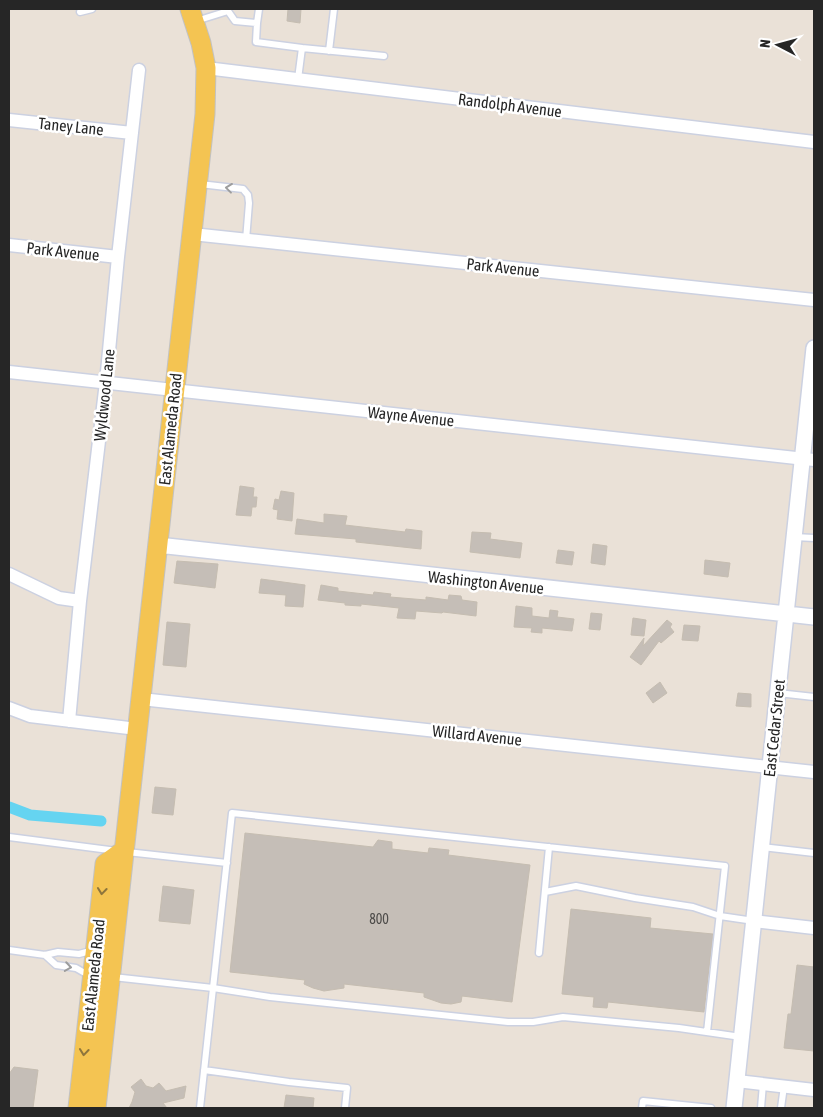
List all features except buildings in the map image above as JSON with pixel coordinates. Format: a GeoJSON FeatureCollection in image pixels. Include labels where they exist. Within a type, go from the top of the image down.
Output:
{"type":"FeatureCollection","features":[{"type":"Feature","properties":{"kind":"main road","name":"East Alameda Road"},"geometry":{"type":"LineString","coordinates":[[78,1108],[123,851],[192,234],[204,114],[206,68],[192,15]]}},
{"type":"Feature","properties":{"kind":"main road","name":"East Alameda Road"},"geometry":{"type":"LineString","coordinates":[[96,1108],[101,977],[96,950],[105,864],[123,851]]}},
{"type":"Feature","properties":{"kind":"street","name":"Randolph Avenue"},"geometry":{"type":"LineString","coordinates":[[206,68],[814,142]]}},
{"type":"Feature","properties":{"kind":"street","name":"Wyldwood Lane"},"geometry":{"type":"LineString","coordinates":[[69,721],[80,601],[106,382],[139,70]]}},
{"type":"Feature","properties":{"kind":"street","name":"Taney Lane"},"geometry":{"type":"LineString","coordinates":[[9,120],[132,133]]}},
{"type":"Feature","properties":{"kind":"street","name":"Park Avenue"},"geometry":{"type":"LineString","coordinates":[[192,234],[814,300]]}},
{"type":"Feature","properties":{"kind":"street","name":"Park Avenue"},"geometry":{"type":"LineString","coordinates":[[9,245],[118,257]]}},
{"type":"Feature","properties":{"kind":"street","name":"East Cedar Street"},"geometry":{"type":"LineString","coordinates":[[734,1108],[794,537],[808,460],[814,348]]}},
{"type":"Feature","properties":{"kind":"street","name":"Wayne Avenue"},"geometry":{"type":"LineString","coordinates":[[9,372],[808,460]]}},
{"type":"Feature","properties":{"kind":"street","name":"Washington Avenue"},"geometry":{"type":"LineString","coordinates":[[158,547],[187,548],[814,618]]}},
{"type":"Feature","properties":{"kind":"street"},"geometry":{"type":"LineString","coordinates":[[9,574],[59,598],[80,601]]}},
{"type":"Feature","properties":{"kind":"street","name":"Willard Avenue"},"geometry":{"type":"LineString","coordinates":[[141,699],[814,772]]}},
{"type":"Feature","properties":{"kind":"street"},"geometry":{"type":"LineString","coordinates":[[9,708],[30,716],[137,729]]}},
{"type":"Feature","properties":{"kind":"street"},"geometry":{"type":"LineString","coordinates":[[754,921],[814,928]]}},
{"type":"Feature","properties":{"kind":"street"},"geometry":{"type":"LineString","coordinates":[[738,1082],[814,1090]]}},
{"type":"Feature","properties":{"kind":"lane"},"geometry":{"type":"LineString","coordinates":[[80,12],[92,9]]}},
{"type":"Feature","properties":{"kind":"lane"},"geometry":{"type":"LineString","coordinates":[[259,9],[256,42],[384,56]]}},
{"type":"Feature","properties":{"kind":"lane"},"geometry":{"type":"LineString","coordinates":[[329,51],[334,9]]}},
{"type":"Feature","properties":{"kind":"lane"},"geometry":{"type":"LineString","coordinates":[[192,15],[228,10],[235,21],[257,23]]}},
{"type":"Feature","properties":{"kind":"lane"},"geometry":{"type":"LineString","coordinates":[[298,79],[302,48]]}},
{"type":"Feature","properties":{"kind":"lane"},"geometry":{"type":"LineString","coordinates":[[197,184],[243,189],[248,195],[249,204],[246,240]]}},
{"type":"Feature","properties":{"kind":"lane"},"geometry":{"type":"LineString","coordinates":[[794,537],[814,538]]}},
{"type":"Feature","properties":{"kind":"lane"},"geometry":{"type":"LineString","coordinates":[[778,693],[814,697]]}},
{"type":"Feature","properties":{"kind":"lane"},"geometry":{"type":"LineString","coordinates":[[200,1108],[232,813],[725,866],[707,1032]]}},
{"type":"Feature","properties":{"kind":"lane"},"geometry":{"type":"LineString","coordinates":[[9,837],[227,863]]}},
{"type":"Feature","properties":{"kind":"lane"},"geometry":{"type":"LineString","coordinates":[[540,953],[549,847]]}},
{"type":"Feature","properties":{"kind":"lane"},"geometry":{"type":"LineString","coordinates":[[762,847],[814,853]]}},
{"type":"Feature","properties":{"kind":"lane"},"geometry":{"type":"LineString","coordinates":[[545,892],[576,886],[693,907],[720,916],[754,921]]}},
{"type":"Feature","properties":{"kind":"lane"},"geometry":{"type":"LineString","coordinates":[[9,950],[45,955],[58,952],[79,954],[96,950]]}},
{"type":"Feature","properties":{"kind":"lane"},"geometry":{"type":"LineString","coordinates":[[45,955],[56,965],[76,968],[101,977],[213,988],[270,997],[508,1022],[533,1022],[563,1017],[741,1037]]}},
{"type":"Feature","properties":{"kind":"lane"},"geometry":{"type":"LineString","coordinates":[[204,1070],[347,1088],[345,1108]]}},
{"type":"Feature","properties":{"kind":"lane"},"geometry":{"type":"LineString","coordinates":[[761,1108],[764,1084]]}},
{"type":"Feature","properties":{"kind":"lane"},"geometry":{"type":"LineString","coordinates":[[781,1108],[784,1086]]}},
{"type":"Feature","properties":{"kind":"lane"},"geometry":{"type":"LineString","coordinates":[[642,1108],[643,1101],[711,1108]]}},
{"type":"Feature","properties":{"kind":"waterway"},"geometry":{"type":"LineString","coordinates":[[9,807],[30,815],[101,821]]}}]}
